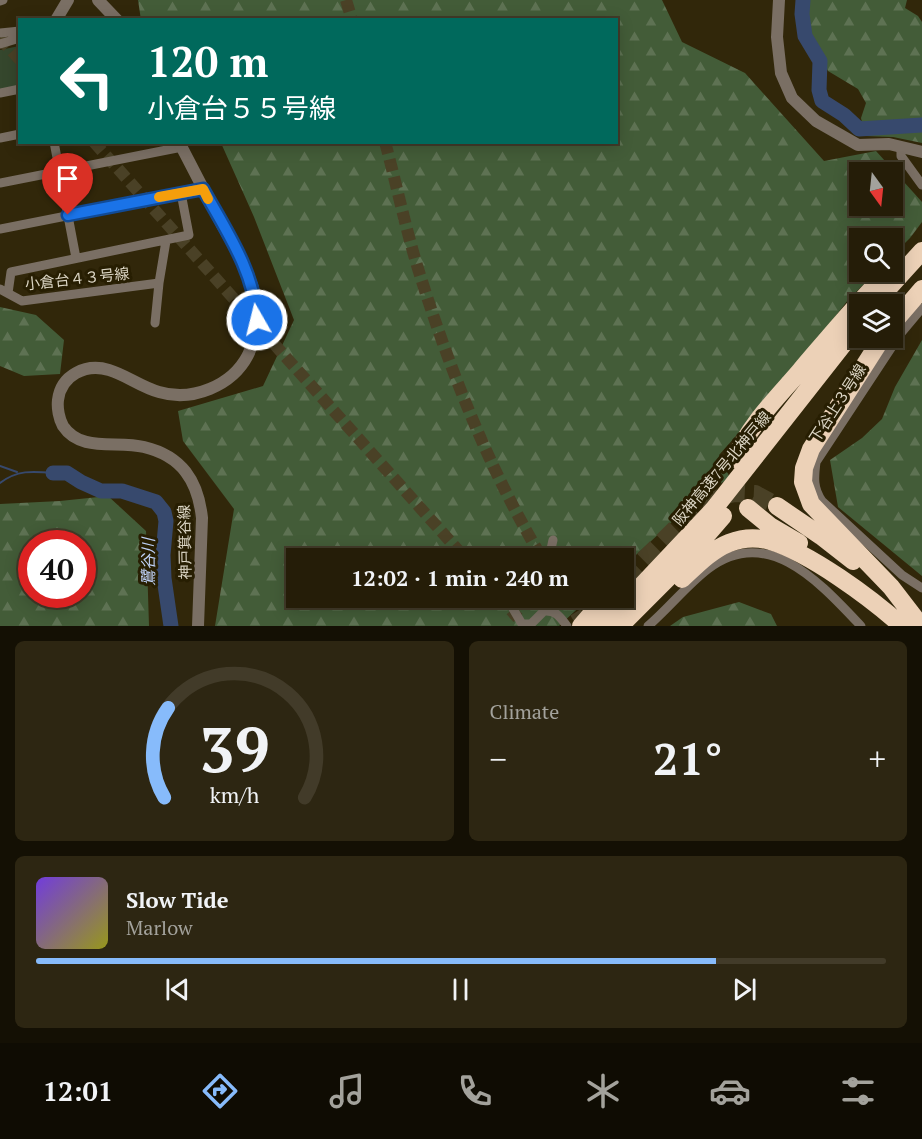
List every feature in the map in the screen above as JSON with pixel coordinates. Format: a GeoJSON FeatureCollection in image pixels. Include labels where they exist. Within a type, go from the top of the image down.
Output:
{"type":"FeatureCollection","features":[{"type":"Feature","properties":{"kind":"highway"},"geometry":{"type":"LineString","coordinates":[[903,256],[922,237]]}},
{"type":"Feature","properties":{"kind":"highway"},"geometry":{"type":"LineString","coordinates":[[883,294],[922,251]]}},
{"type":"Feature","properties":{"kind":"highway"},"geometry":{"type":"LineString","coordinates":[[899,294],[922,269]]}},
{"type":"Feature","properties":{"kind":"highway"},"geometry":{"type":"LineString","coordinates":[[735,459],[742,442],[766,411],[855,305],[878,282]]}},
{"type":"Feature","properties":{"kind":"highway"},"geometry":{"type":"LineString","coordinates":[[903,311],[922,289]]}},
{"type":"Feature","properties":{"kind":"highway","name":"阪神高速7号北神戸線"},"geometry":{"type":"LineString","coordinates":[[599,626],[631,597],[713,510],[849,337]]}},
{"type":"Feature","properties":{"kind":"highway","name":"阪神高速7号北神戸線"},"geometry":{"type":"LineString","coordinates":[[620,626],[679,567],[732,506],[854,348]]}},
{"type":"Feature","properties":{"kind":"highway"},"geometry":{"type":"LineString","coordinates":[[876,348],[811,448],[804,468],[803,482],[811,504],[891,587],[921,626]]}},
{"type":"Feature","properties":{"kind":"highway"},"geometry":{"type":"LineString","coordinates":[[777,506],[852,560],[921,626]]}},
{"type":"Feature","properties":{"kind":"highway"},"geometry":{"type":"LineString","coordinates":[[748,508],[770,526],[844,572],[903,626]]}},
{"type":"Feature","properties":{"kind":"highway"},"geometry":{"type":"LineString","coordinates":[[628,626],[713,552],[730,543],[750,539],[769,541],[807,558],[856,590],[903,626]]}},
{"type":"Feature","properties":{"kind":"highway"},"geometry":{"type":"LineString","coordinates":[[580,626],[596,608]]}},
{"type":"Feature","properties":{"kind":"street"},"geometry":{"type":"LineString","coordinates":[[57,18],[68,0]]}},
{"type":"Feature","properties":{"kind":"street"},"geometry":{"type":"LineString","coordinates":[[98,0],[115,18]]}},
{"type":"Feature","properties":{"kind":"street"},"geometry":{"type":"LineString","coordinates":[[779,0],[777,37],[781,73],[792,98],[816,121],[858,145],[889,144],[922,152]]}},
{"type":"Feature","properties":{"kind":"street"},"geometry":{"type":"LineString","coordinates":[[0,33],[18,31]]}},
{"type":"Feature","properties":{"kind":"street"},"geometry":{"type":"LineString","coordinates":[[0,44],[18,39]]}},
{"type":"Feature","properties":{"kind":"street"},"geometry":{"type":"LineString","coordinates":[[0,93],[18,89]]}},
{"type":"Feature","properties":{"kind":"street"},"geometry":{"type":"LineString","coordinates":[[0,138],[18,134]]}},
{"type":"Feature","properties":{"kind":"street"},"geometry":{"type":"LineString","coordinates":[[54,144],[76,258]]}},
{"type":"Feature","properties":{"kind":"street"},"geometry":{"type":"LineString","coordinates":[[0,183],[180,145]]}},
{"type":"Feature","properties":{"kind":"street","name":"神戸箕谷線"},"geometry":{"type":"LineString","coordinates":[[180,145],[240,259],[255,298],[256,330],[246,358],[221,383],[206,391],[190,394],[160,392],[110,370],[82,369],[67,379],[58,399],[62,423],[79,440],[104,445],[135,445],[152,450],[177,463],[194,482],[201,504],[202,518],[198,626]]}},
{"type":"Feature","properties":{"kind":"street"},"geometry":{"type":"LineString","coordinates":[[902,147],[902,156],[922,185]]}},
{"type":"Feature","properties":{"kind":"street"},"geometry":{"type":"LineString","coordinates":[[0,229],[203,189]]}},
{"type":"Feature","properties":{"kind":"street"},"geometry":{"type":"LineString","coordinates":[[4,291],[11,272],[189,236],[181,193]]}},
{"type":"Feature","properties":{"kind":"street"},"geometry":{"type":"LineString","coordinates":[[155,323],[166,241]]}},
{"type":"Feature","properties":{"kind":"street","name":"小倉台４３号線"},"geometry":{"type":"LineString","coordinates":[[4,291],[22,301],[159,283]]}},
{"type":"Feature","properties":{"kind":"street","name":"下谷上３号線"},"geometry":{"type":"LineString","coordinates":[[922,308],[901,333],[816,462],[814,478],[815,491],[822,501],[902,575],[922,588]]}},
{"type":"Feature","properties":{"kind":"street"},"geometry":{"type":"LineString","coordinates":[[551,548],[553,540]]}},
{"type":"Feature","properties":{"kind":"street"},"geometry":{"type":"LineString","coordinates":[[648,626],[708,569],[737,553],[751,552],[765,552],[798,570],[829,592],[861,626]]}},
{"type":"Feature","properties":{"kind":"street"},"geometry":{"type":"LineString","coordinates":[[513,608],[522,624],[531,624],[544,611],[552,610],[567,626]]}},
{"type":"Feature","properties":{"kind":"green space"},"geometry":{"type":"Polygon","coordinates":[[[138,0],[662,0],[682,42],[745,73],[824,161],[876,151],[886,162],[849,162],[849,216],[903,216],[903,181],[922,202],[922,222],[903,245],[903,228],[849,228],[849,282],[866,282],[854,294],[849,294],[849,299],[785,381],[719,455],[730,478],[701,495],[634,557],[634,548],[286,548],[286,608],[578,608],[559,626],[215,626],[234,509],[183,441],[178,411],[263,386],[294,320],[254,217],[221,144],[618,144],[618,18],[141,18],[138,0]]]}},
{"type":"Feature","properties":{"kind":"green space"},"geometry":{"type":"Polygon","coordinates":[[[801,0],[907,0],[905,8],[918,16],[922,22],[922,143],[893,137],[865,136],[861,118],[866,103],[858,89],[828,71],[811,38],[801,0]]]}},
{"type":"Feature","properties":{"kind":"green space"},"geometry":{"type":"Polygon","coordinates":[[[18,46],[18,86],[0,90],[0,50],[18,46]]]}},
{"type":"Feature","properties":{"kind":"green space"},"geometry":{"type":"Polygon","coordinates":[[[0,307],[36,315],[64,340],[60,374],[24,376],[0,366],[0,307]]]}},
{"type":"Feature","properties":{"kind":"green space"},"geometry":{"type":"Polygon","coordinates":[[[922,340],[922,576],[838,507],[830,460],[862,438],[882,419],[895,387],[922,340]]]}},
{"type":"Feature","properties":{"kind":"green space"},"geometry":{"type":"Polygon","coordinates":[[[108,496],[146,531],[149,626],[0,626],[0,504],[108,496]]]}},
{"type":"Feature","properties":{"kind":"green space"},"geometry":{"type":"Polygon","coordinates":[[[739,602],[771,614],[777,626],[670,626],[683,617],[739,602]]]}},
{"type":"Feature","properties":{"kind":"waterway"},"geometry":{"type":"LineString","coordinates":[[803,0],[805,36],[820,61],[819,90],[822,101],[844,115],[859,129],[922,125]]}},
{"type":"Feature","properties":{"kind":"waterway"},"geometry":{"type":"LineString","coordinates":[[0,466],[17,472]]}},
{"type":"Feature","properties":{"kind":"waterway"},"geometry":{"type":"LineString","coordinates":[[0,483],[25,472],[53,473]]}},
{"type":"Feature","properties":{"kind":"waterway","name":"鷺谷川"},"geometry":{"type":"LineString","coordinates":[[53,473],[67,473],[101,491],[122,491],[156,502],[164,512],[166,521],[163,555],[164,578],[171,626]]}},
{"type":"Feature","properties":{"kind":"tunnel"},"geometry":{"type":"LineString","coordinates":[[346,0],[351,18]]}},
{"type":"Feature","properties":{"kind":"tunnel"},"geometry":{"type":"LineString","coordinates":[[0,38],[18,58]]}},
{"type":"Feature","properties":{"kind":"tunnel"},"geometry":{"type":"LineString","coordinates":[[96,144],[456,548]]}},
{"type":"Feature","properties":{"kind":"tunnel"},"geometry":{"type":"LineString","coordinates":[[386,144],[415,258],[458,384],[488,455],[536,548]]}},
{"type":"Feature","properties":{"kind":"tunnel"},"geometry":{"type":"LineString","coordinates":[[634,569],[699,506],[717,497],[735,493],[755,494],[777,506]]}},
{"type":"Feature","properties":{"kind":"tunnel"},"geometry":{"type":"LineString","coordinates":[[509,608],[518,618]]}},
{"type":"Feature","properties":{"kind":"tunnel"},"geometry":{"type":"LineString","coordinates":[[573,608],[584,626]]}},
{"type":"Feature","properties":{"kind":"slow traffic"},"geometry":{"type":"LineString","coordinates":[[159,197],[203,189],[208,199]]}},
{"type":"Feature","properties":{"kind":"route"},"geometry":{"type":"LineString","coordinates":[[68,215],[203,189],[247,275],[255,298],[257,320]]}}]}
